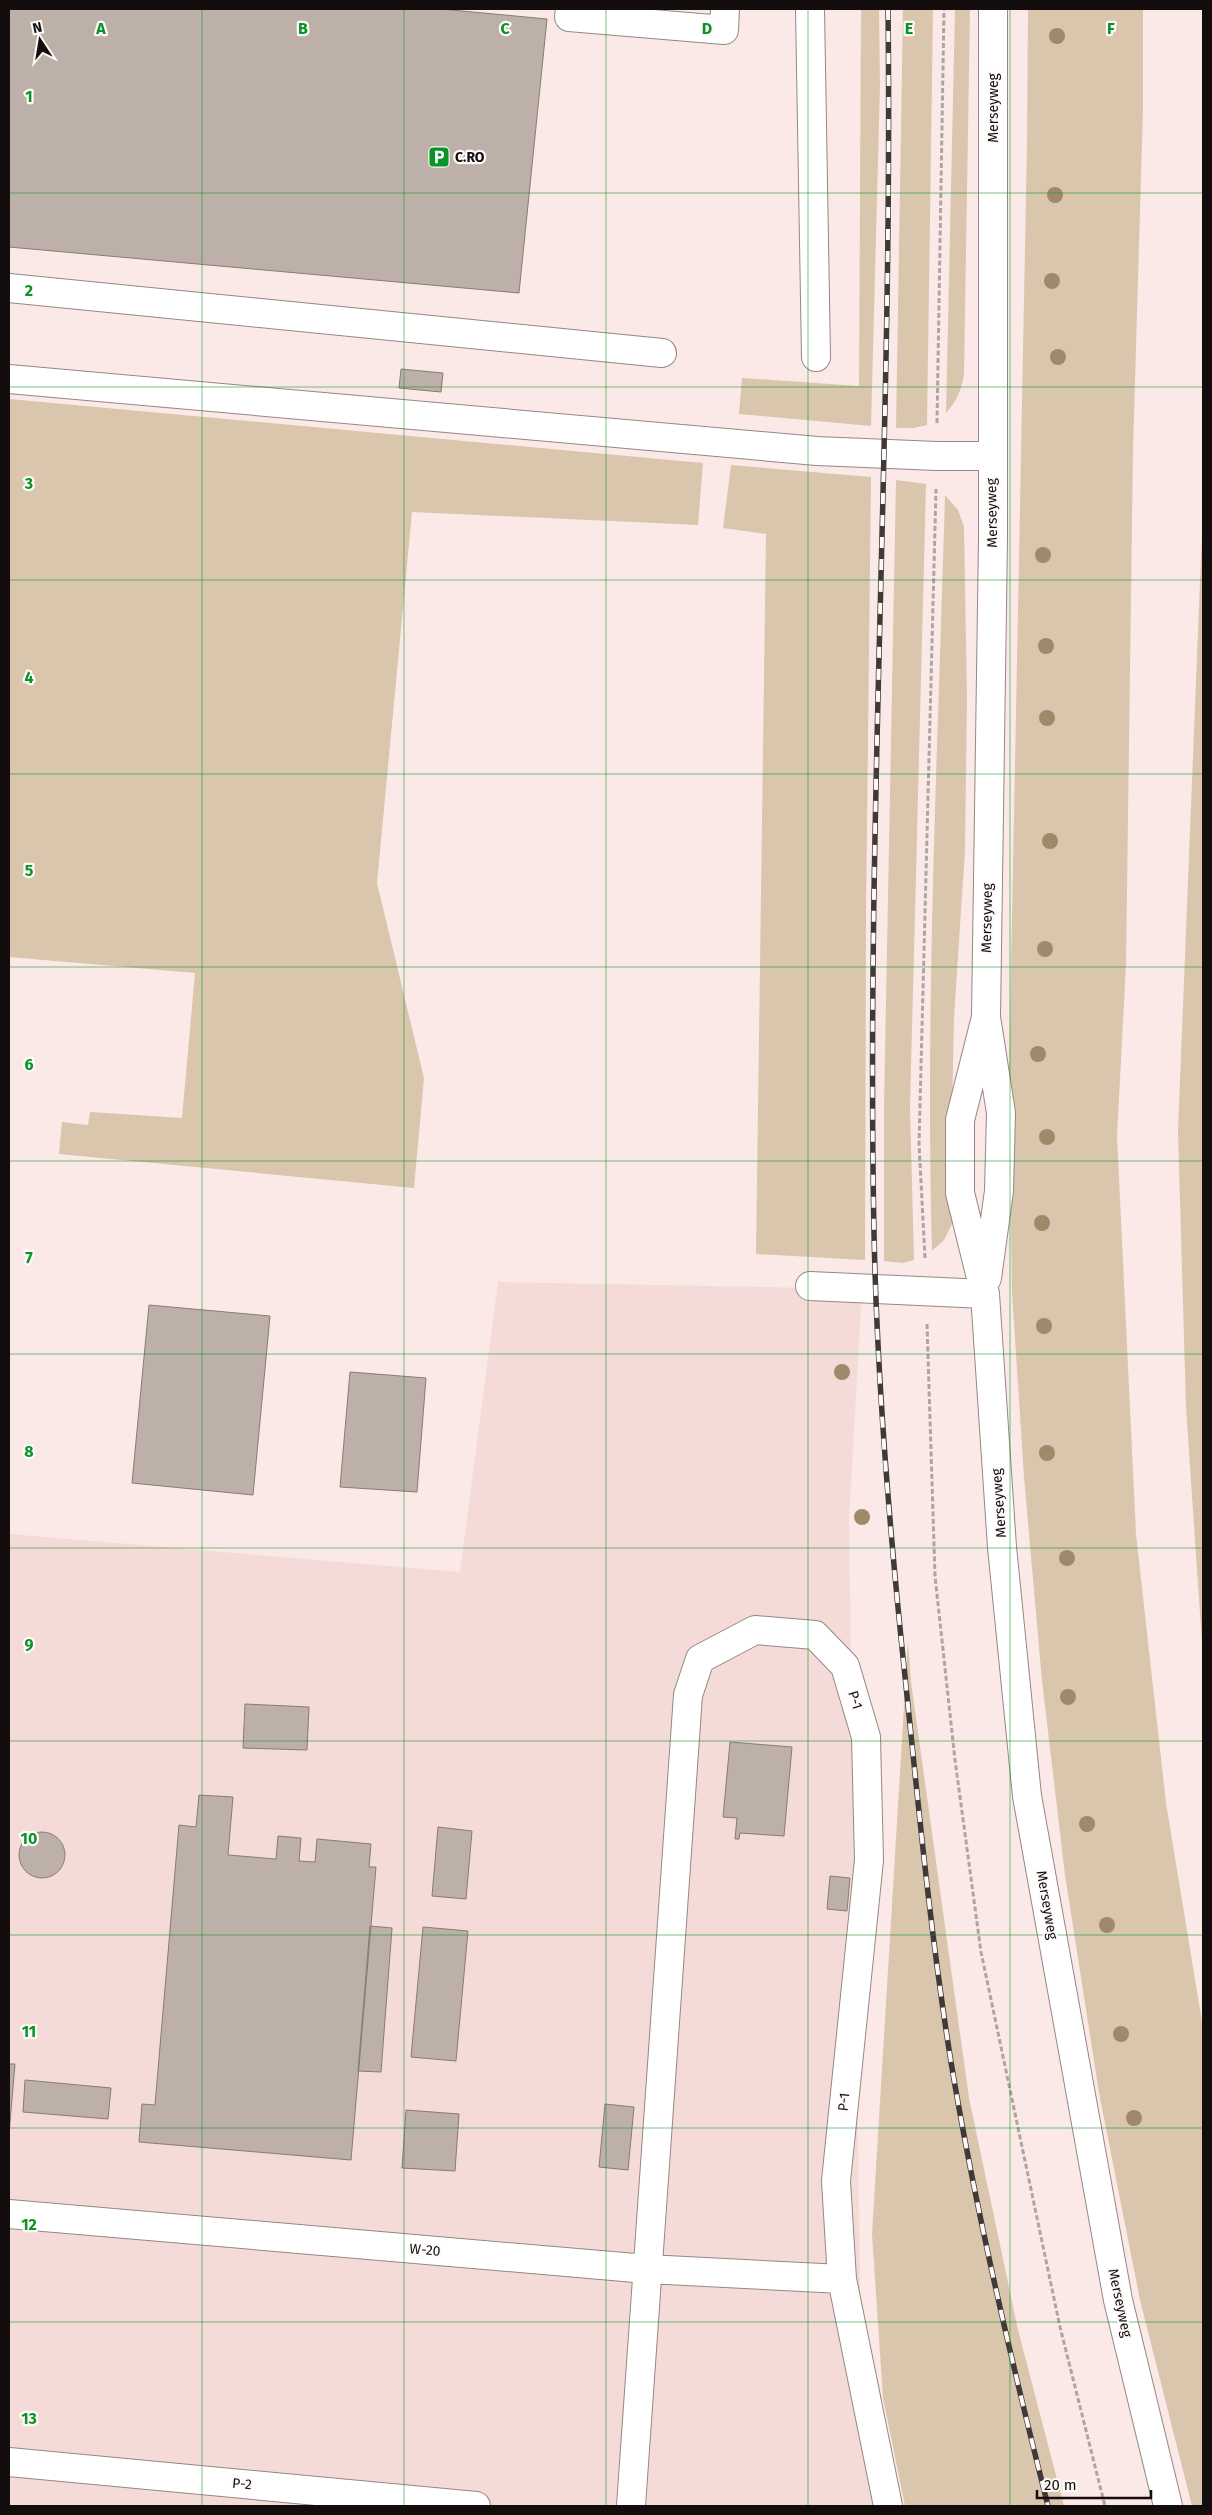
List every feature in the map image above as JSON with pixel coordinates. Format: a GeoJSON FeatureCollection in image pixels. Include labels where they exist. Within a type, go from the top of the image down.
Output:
{"type":"FeatureCollection","features":[{"type":"Feature","properties":{"kind":"street"},"geometry":{"type":"LineString","coordinates":[[570,9],[569,17],[724,30],[725,9]]}},
{"type":"Feature","properties":{"kind":"street"},"geometry":{"type":"LineString","coordinates":[[810,9],[816,358]]}},
{"type":"Feature","properties":{"kind":"street","name":"Merseyweg"},"geometry":{"type":"LineString","coordinates":[[985,1294],[999,1191],[1001,1113],[986,1018],[992,538],[993,9]]}},
{"type":"Feature","properties":{"kind":"street"},"geometry":{"type":"LineString","coordinates":[[9,288],[662,353]]}},
{"type":"Feature","properties":{"kind":"street"},"geometry":{"type":"LineString","coordinates":[[9,379],[816,451],[937,456],[991,456]]}},
{"type":"Feature","properties":{"kind":"street","name":"Merseyweg"},"geometry":{"type":"LineString","coordinates":[[986,1018],[960,1120],[960,1193],[985,1294],[1002,1547],[1027,1796],[1118,2300],[1168,2506]]}},
{"type":"Feature","properties":{"kind":"street"},"geometry":{"type":"LineString","coordinates":[[810,1286],[985,1294]]}},
{"type":"Feature","properties":{"kind":"street","name":"P-1"},"geometry":{"type":"LineString","coordinates":[[631,2506],[688,1695],[700,1659],[755,1630],[815,1635],[845,1666],[866,1737],[869,1860],[836,2181],[842,2279],[888,2506]]}},
{"type":"Feature","properties":{"kind":"street","name":"W-20"},"geometry":{"type":"LineString","coordinates":[[9,2214],[647,2269],[842,2279]]}},
{"type":"Feature","properties":{"kind":"street","name":"P-2"},"geometry":{"type":"LineString","coordinates":[[9,2462],[476,2506]]}},
{"type":"Feature","properties":{"kind":"shaded area"},"geometry":{"type":"Polygon","coordinates":[[[861,9],[879,9],[880,85],[871,426],[739,414],[742,378],[859,386],[861,9]]]}},
{"type":"Feature","properties":{"kind":"shaded area"},"geometry":{"type":"Polygon","coordinates":[[[903,9],[933,9],[927,425],[914,428],[896,428],[903,9]]]}},
{"type":"Feature","properties":{"kind":"shaded area"},"geometry":{"type":"Polygon","coordinates":[[[955,9],[970,9],[964,375],[958,395],[946,413],[955,9]]]}},
{"type":"Feature","properties":{"kind":"shaded area"},"geometry":{"type":"Polygon","coordinates":[[[1028,9],[1143,9],[1143,108],[1133,450],[1126,964],[1117,1136],[1136,1534],[1166,1803],[1203,2028],[1203,2506],[1192,2506],[1140,2300],[1099,2093],[1065,1875],[1042,1681],[1024,1477],[1012,1292],[1009,1074],[1028,9]]]}},
{"type":"Feature","properties":{"kind":"shaded area"},"geometry":{"type":"Polygon","coordinates":[[[9,399],[703,463],[698,525],[412,512],[377,883],[424,1078],[414,1188],[59,1154],[62,1122],[88,1125],[90,1112],[182,1118],[195,973],[9,957],[9,399]]]}},
{"type":"Feature","properties":{"kind":"shaded area"},"geometry":{"type":"Polygon","coordinates":[[[731,465],[871,477],[866,914],[865,1260],[756,1254],[766,534],[723,528],[731,465]]]}},
{"type":"Feature","properties":{"kind":"shaded area"},"geometry":{"type":"Polygon","coordinates":[[[896,480],[926,484],[910,1108],[914,1260],[903,1263],[884,1261],[884,1107],[896,480]]]}},
{"type":"Feature","properties":{"kind":"shaded area"},"geometry":{"type":"Polygon","coordinates":[[[945,495],[958,510],[964,527],[967,697],[965,850],[954,1017],[952,1115],[953,1222],[944,1240],[932,1251],[930,1156],[931,968],[945,495]]]}},
{"type":"Feature","properties":{"kind":"shaded area"},"geometry":{"type":"Polygon","coordinates":[[[1203,507],[1203,1658],[1186,1407],[1178,1131],[1203,507]]]}},
{"type":"Feature","properties":{"kind":"shaded area"},"geometry":{"type":"Polygon","coordinates":[[[498,1282],[862,1289],[849,1520],[862,2414],[893,2506],[9,2506],[9,1534],[460,1572],[498,1282]]]}},
{"type":"Feature","properties":{"kind":"shaded area"},"geometry":{"type":"Polygon","coordinates":[[[908,1641],[911,1682],[969,2098],[1018,2330],[1064,2506],[905,2506],[883,2398],[872,2234],[908,1641]]]}},
{"type":"Feature","properties":{"kind":"building"},"geometry":{"type":"Polygon","coordinates":[[[9,9],[441,9],[547,19],[519,293],[9,247],[9,9]]]}},
{"type":"Feature","properties":{"kind":"building"},"geometry":{"type":"Polygon","coordinates":[[[401,369],[443,373],[441,392],[399,388],[401,369]]]}},
{"type":"Feature","properties":{"kind":"building"},"geometry":{"type":"Polygon","coordinates":[[[149,1305],[270,1316],[253,1495],[132,1483],[149,1305]]]}},
{"type":"Feature","properties":{"kind":"building"},"geometry":{"type":"Polygon","coordinates":[[[350,1372],[426,1378],[417,1492],[340,1487],[350,1372]]]}},
{"type":"Feature","properties":{"kind":"building"},"geometry":{"type":"Polygon","coordinates":[[[245,1704],[309,1707],[307,1750],[243,1748],[245,1704]]]}},
{"type":"Feature","properties":{"kind":"building"},"geometry":{"type":"Polygon","coordinates":[[[730,1742],[792,1747],[784,1836],[740,1833],[739,1839],[735,1839],[737,1818],[723,1817],[730,1742]]]}},
{"type":"Feature","properties":{"kind":"building"},"geometry":{"type":"Polygon","coordinates":[[[199,1795],[233,1797],[228,1855],[276,1859],[278,1836],[301,1838],[299,1861],[315,1862],[317,1839],[371,1844],[369,1867],[376,1867],[351,2160],[139,2142],[142,2104],[155,2105],[179,1825],[196,1827],[199,1795]]]}},
{"type":"Feature","properties":{"kind":"building"},"geometry":{"type":"Polygon","coordinates":[[[438,1827],[472,1831],[466,1899],[432,1896],[438,1827]]]}},
{"type":"Feature","properties":{"kind":"building"},"geometry":{"type":"Polygon","coordinates":[[[42,1832],[55,1836],[61,1842],[65,1855],[61,1868],[55,1874],[42,1878],[29,1874],[23,1868],[19,1855],[23,1842],[29,1836],[42,1832]]]}},
{"type":"Feature","properties":{"kind":"building"},"geometry":{"type":"Polygon","coordinates":[[[830,1876],[850,1878],[847,1911],[827,1909],[830,1876]]]}},
{"type":"Feature","properties":{"kind":"building"},"geometry":{"type":"Polygon","coordinates":[[[370,1926],[392,1928],[381,2072],[358,2071],[370,1926]]]}},
{"type":"Feature","properties":{"kind":"building"},"geometry":{"type":"Polygon","coordinates":[[[423,1927],[468,1931],[456,2061],[411,2057],[423,1927]]]}},
{"type":"Feature","properties":{"kind":"building"},"geometry":{"type":"Polygon","coordinates":[[[9,2064],[15,2064],[9,2134],[9,2064]]]}},
{"type":"Feature","properties":{"kind":"building"},"geometry":{"type":"Polygon","coordinates":[[[25,2080],[111,2088],[108,2119],[23,2112],[25,2080]]]}},
{"type":"Feature","properties":{"kind":"building"},"geometry":{"type":"Polygon","coordinates":[[[605,2104],[634,2107],[628,2170],[599,2167],[605,2104]]]}},
{"type":"Feature","properties":{"kind":"building"},"geometry":{"type":"Polygon","coordinates":[[[406,2110],[459,2114],[455,2171],[402,2168],[406,2110]]]}},
{"type":"Feature","properties":{"kind":"railway"},"geometry":{"type":"LineString","coordinates":[[888,9],[887,315],[876,774],[873,1080],[874,1233],[881,1404],[900,1630],[926,1875],[937,1969],[951,2062],[983,2230],[1048,2506]]}},
{"type":"Feature","properties":{"kind":"place","name":"C.RO"},"geometry":{"type":"Point","coordinates":[439,157]}}]}
